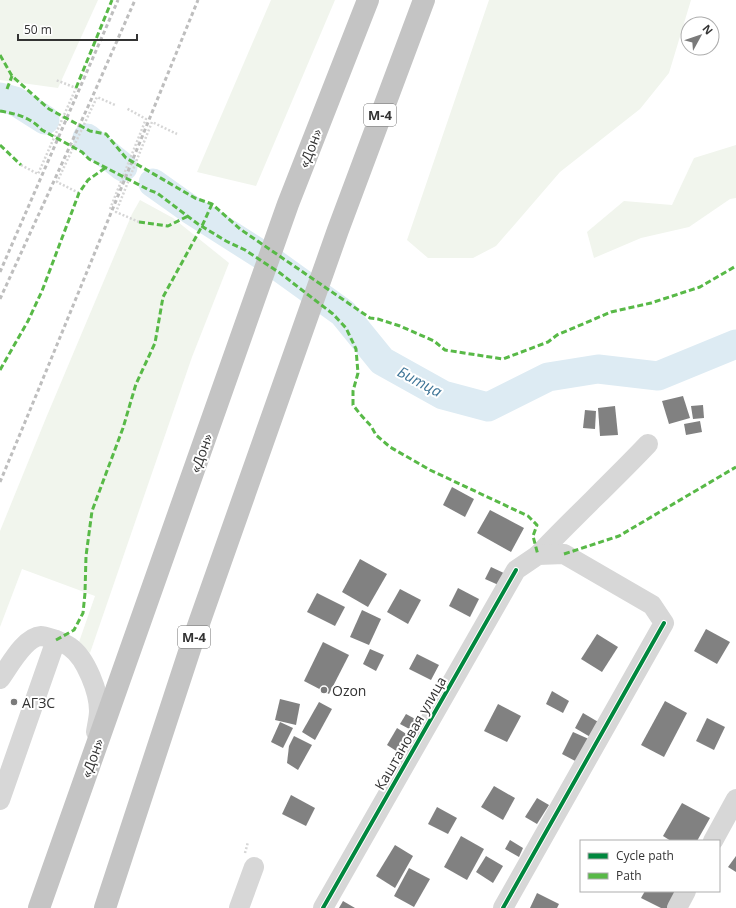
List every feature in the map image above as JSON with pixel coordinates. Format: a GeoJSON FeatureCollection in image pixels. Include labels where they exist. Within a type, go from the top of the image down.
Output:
{"type":"FeatureCollection","features":[{"type":"Feature","properties":{"kind":"highway","name":"«Дон»"},"geometry":{"type":"LineString","coordinates":[[38,908],[288,204],[368,0]]}},
{"type":"Feature","properties":{"kind":"highway","name":"М-4"},"geometry":{"type":"LineString","coordinates":[[105,908],[192,643],[338,230],[424,0]]}},
{"type":"Feature","properties":{"kind":"street"},"geometry":{"type":"LineString","coordinates":[[538,555],[567,524],[648,444]]}},
{"type":"Feature","properties":{"kind":"street"},"geometry":{"type":"LineString","coordinates":[[502,908],[664,623],[652,605],[564,554],[538,555]]}},
{"type":"Feature","properties":{"kind":"street","name":"Каштановая улица"},"geometry":{"type":"LineString","coordinates":[[323,908],[516,570],[538,555]]}},
{"type":"Feature","properties":{"kind":"street"},"geometry":{"type":"LineString","coordinates":[[0,679],[28,641],[41,636],[56,640],[71,647],[81,659],[95,687],[99,710],[92,759]]}},
{"type":"Feature","properties":{"kind":"street"},"geometry":{"type":"LineString","coordinates":[[0,800],[56,640]]}},
{"type":"Feature","properties":{"kind":"street"},"geometry":{"type":"LineString","coordinates":[[714,840],[736,799]]}},
{"type":"Feature","properties":{"kind":"street"},"geometry":{"type":"LineString","coordinates":[[239,908],[254,867]]}},
{"type":"Feature","properties":{"kind":"street"},"geometry":{"type":"LineString","coordinates":[[677,908],[685,892]]}},
{"type":"Feature","properties":{"kind":"path"},"geometry":{"type":"LineString","coordinates":[[21,165],[38,174],[76,88],[56,80]]}},
{"type":"Feature","properties":{"kind":"path"},"geometry":{"type":"LineString","coordinates":[[79,193],[57,182],[97,97],[115,105]]}},
{"type":"Feature","properties":{"kind":"path"},"geometry":{"type":"LineString","coordinates":[[110,209],[146,118],[126,108]]}},
{"type":"Feature","properties":{"kind":"path"},"geometry":{"type":"LineString","coordinates":[[139,222],[116,212],[152,122],[177,134]]}},
{"type":"Feature","properties":{"kind":"shaded area"},"geometry":{"type":"Polygon","coordinates":[[[0,0],[98,0],[58,88],[0,80],[0,0]]]}},
{"type":"Feature","properties":{"kind":"shaded area"},"geometry":{"type":"Polygon","coordinates":[[[271,0],[335,0],[256,186],[197,172],[271,0]]]}},
{"type":"Feature","properties":{"kind":"shaded area"},"geometry":{"type":"Polygon","coordinates":[[[489,0],[691,0],[686,16],[680,16],[680,36],[669,73],[640,109],[560,172],[496,246],[473,258],[428,258],[407,240],[489,0]]]}},
{"type":"Feature","properties":{"kind":"shaded area"},"geometry":{"type":"Polygon","coordinates":[[[736,145],[736,198],[730,199],[689,227],[641,238],[594,258],[587,232],[624,201],[672,205],[694,158],[736,145]]]}},
{"type":"Feature","properties":{"kind":"shaded area"},"geometry":{"type":"Polygon","coordinates":[[[140,200],[173,218],[229,263],[192,357],[90,653],[79,642],[95,596],[22,569],[0,627],[0,531],[132,214],[140,200]]]}},
{"type":"Feature","properties":{"kind":"building"},"geometry":{"type":"Polygon","coordinates":[[[683,396],[690,418],[669,424],[662,401],[683,396]]]}},
{"type":"Feature","properties":{"kind":"building"},"geometry":{"type":"Polygon","coordinates":[[[703,405],[704,418],[693,419],[691,406],[703,405]]]}},
{"type":"Feature","properties":{"kind":"building"},"geometry":{"type":"Polygon","coordinates":[[[615,406],[618,435],[600,436],[598,408],[615,406]]]}},
{"type":"Feature","properties":{"kind":"building"},"geometry":{"type":"Polygon","coordinates":[[[585,410],[596,411],[595,429],[583,428],[585,410]]]}},
{"type":"Feature","properties":{"kind":"building"},"geometry":{"type":"Polygon","coordinates":[[[700,421],[702,432],[686,435],[684,424],[700,421]]]}},
{"type":"Feature","properties":{"kind":"building"},"geometry":{"type":"Polygon","coordinates":[[[452,487],[474,499],[465,517],[443,505],[452,487]]]}},
{"type":"Feature","properties":{"kind":"building"},"geometry":{"type":"Polygon","coordinates":[[[490,510],[524,528],[511,552],[477,533],[490,510]]]}},
{"type":"Feature","properties":{"kind":"building"},"geometry":{"type":"Polygon","coordinates":[[[360,559],[387,574],[368,607],[342,592],[360,559]]]}},
{"type":"Feature","properties":{"kind":"building"},"geometry":{"type":"Polygon","coordinates":[[[491,567],[508,575],[503,587],[485,579],[491,567]]]}},
{"type":"Feature","properties":{"kind":"building"},"geometry":{"type":"Polygon","coordinates":[[[458,588],[479,599],[470,617],[449,606],[458,588]]]}},
{"type":"Feature","properties":{"kind":"building"},"geometry":{"type":"Polygon","coordinates":[[[400,589],[421,600],[408,624],[387,612],[400,589]]]}},
{"type":"Feature","properties":{"kind":"building"},"geometry":{"type":"Polygon","coordinates":[[[317,593],[345,607],[335,626],[307,612],[317,593]]]}},
{"type":"Feature","properties":{"kind":"building"},"geometry":{"type":"Polygon","coordinates":[[[362,610],[381,619],[369,645],[350,637],[362,610]]]}},
{"type":"Feature","properties":{"kind":"building"},"geometry":{"type":"Polygon","coordinates":[[[706,629],[730,642],[717,664],[694,651],[706,629]]]}},
{"type":"Feature","properties":{"kind":"building"},"geometry":{"type":"Polygon","coordinates":[[[597,634],[618,647],[602,672],[581,659],[597,634]]]}},
{"type":"Feature","properties":{"kind":"building"},"geometry":{"type":"Polygon","coordinates":[[[323,642],[349,655],[329,694],[304,681],[323,642]]]}},
{"type":"Feature","properties":{"kind":"building"},"geometry":{"type":"Polygon","coordinates":[[[370,649],[384,655],[376,671],[363,664],[370,649]]]}},
{"type":"Feature","properties":{"kind":"building"},"geometry":{"type":"Polygon","coordinates":[[[417,654],[439,665],[431,680],[409,669],[417,654]]]}},
{"type":"Feature","properties":{"kind":"building"},"geometry":{"type":"Polygon","coordinates":[[[552,691],[569,701],[563,713],[546,704],[552,691]]]}},
{"type":"Feature","properties":{"kind":"building"},"geometry":{"type":"Polygon","coordinates":[[[280,699],[300,704],[296,725],[275,720],[280,699]]]}},
{"type":"Feature","properties":{"kind":"building"},"geometry":{"type":"Polygon","coordinates":[[[665,701],[687,713],[664,757],[641,745],[665,701]]]}},
{"type":"Feature","properties":{"kind":"building"},"geometry":{"type":"Polygon","coordinates":[[[319,702],[332,709],[315,740],[302,732],[319,702]]]}},
{"type":"Feature","properties":{"kind":"building"},"geometry":{"type":"Polygon","coordinates":[[[498,704],[521,716],[507,742],[484,731],[498,704]]]}},
{"type":"Feature","properties":{"kind":"building"},"geometry":{"type":"Polygon","coordinates":[[[583,713],[600,723],[592,738],[575,728],[583,713]]]}},
{"type":"Feature","properties":{"kind":"building"},"geometry":{"type":"Polygon","coordinates":[[[406,714],[419,721],[413,731],[400,724],[406,714]]]}},
{"type":"Feature","properties":{"kind":"building"},"geometry":{"type":"Polygon","coordinates":[[[707,718],[725,727],[714,750],[696,741],[707,718]]]}},
{"type":"Feature","properties":{"kind":"building"},"geometry":{"type":"Polygon","coordinates":[[[280,722],[293,728],[283,748],[271,742],[280,722]]]}},
{"type":"Feature","properties":{"kind":"building"},"geometry":{"type":"Polygon","coordinates":[[[397,728],[411,737],[401,754],[387,745],[397,728]]]}},
{"type":"Feature","properties":{"kind":"building"},"geometry":{"type":"Polygon","coordinates":[[[573,732],[591,740],[579,763],[562,754],[573,732]]]}},
{"type":"Feature","properties":{"kind":"building"},"geometry":{"type":"Polygon","coordinates":[[[294,736],[312,745],[298,770],[287,763],[289,746],[294,736]]]}},
{"type":"Feature","properties":{"kind":"building"},"geometry":{"type":"Polygon","coordinates":[[[494,786],[515,798],[503,820],[481,807],[494,786]]]}},
{"type":"Feature","properties":{"kind":"building"},"geometry":{"type":"Polygon","coordinates":[[[291,795],[315,808],[306,826],[282,814],[291,795]]]}},
{"type":"Feature","properties":{"kind":"building"},"geometry":{"type":"Polygon","coordinates":[[[537,798],[549,805],[537,824],[525,817],[537,798]]]}},
{"type":"Feature","properties":{"kind":"building"},"geometry":{"type":"Polygon","coordinates":[[[682,803],[710,818],[698,840],[669,840],[663,836],[682,803]]]}},
{"type":"Feature","properties":{"kind":"building"},"geometry":{"type":"Polygon","coordinates":[[[437,807],[457,818],[448,834],[428,824],[437,807]]]}},
{"type":"Feature","properties":{"kind":"building"},"geometry":{"type":"Polygon","coordinates":[[[461,836],[484,849],[467,880],[444,867],[461,836]]]}},
{"type":"Feature","properties":{"kind":"building"},"geometry":{"type":"Polygon","coordinates":[[[510,840],[523,848],[519,857],[505,849],[510,840]]]}},
{"type":"Feature","properties":{"kind":"building"},"geometry":{"type":"Polygon","coordinates":[[[395,845],[413,856],[395,888],[376,876],[395,845]]]}},
{"type":"Feature","properties":{"kind":"building"},"geometry":{"type":"Polygon","coordinates":[[[486,856],[503,866],[493,883],[476,872],[486,856]]]}},
{"type":"Feature","properties":{"kind":"building"},"geometry":{"type":"Polygon","coordinates":[[[736,856],[736,872],[728,867],[736,856]]]}},
{"type":"Feature","properties":{"kind":"building"},"geometry":{"type":"Polygon","coordinates":[[[409,868],[430,879],[414,907],[394,896],[409,868]]]}},
{"type":"Feature","properties":{"kind":"building"},"geometry":{"type":"Polygon","coordinates":[[[644,892],[677,892],[669,908],[661,908],[641,898],[644,892]]]}},
{"type":"Feature","properties":{"kind":"building"},"geometry":{"type":"Polygon","coordinates":[[[537,893],[559,904],[557,908],[530,908],[537,893]]]}},
{"type":"Feature","properties":{"kind":"building"},"geometry":{"type":"Polygon","coordinates":[[[343,901],[355,908],[339,908],[343,901]]]}},
{"type":"Feature","properties":{"kind":"waterway","name":"Битца"},"geometry":{"type":"LineString","coordinates":[[0,97],[15,101],[45,120]]}},
{"type":"Feature","properties":{"kind":"waterway","name":"Битца"},"geometry":{"type":"LineString","coordinates":[[87,138],[123,167]]}},
{"type":"Feature","properties":{"kind":"waterway","name":"Битца"},"geometry":{"type":"LineString","coordinates":[[153,183],[191,210],[268,259],[343,313],[382,361],[443,395],[488,407],[548,377],[598,369],[658,376],[736,344]]}},
{"type":"Feature","properties":{"kind":"railway"},"geometry":{"type":"LineString","coordinates":[[0,272],[118,0]]}},
{"type":"Feature","properties":{"kind":"railway"},"geometry":{"type":"LineString","coordinates":[[0,299],[135,0]]}},
{"type":"Feature","properties":{"kind":"railway"},"geometry":{"type":"LineString","coordinates":[[0,482],[198,0]]}},
{"type":"Feature","properties":{"kind":"marked path"},"geometry":{"type":"LineString","coordinates":[[76,88],[112,0]]}},
{"type":"Feature","properties":{"kind":"marked path"},"geometry":{"type":"LineString","coordinates":[[0,55],[12,76],[49,109],[90,131],[106,134],[126,158],[195,198],[212,204],[240,229],[370,318],[400,326],[434,341],[445,350],[503,359],[548,342],[557,335],[611,312],[651,303],[700,287],[736,266]]}},
{"type":"Feature","properties":{"kind":"marked path"},"geometry":{"type":"LineString","coordinates":[[7,89],[12,76]]}},
{"type":"Feature","properties":{"kind":"marked path"},"geometry":{"type":"LineString","coordinates":[[0,111],[28,119],[42,130],[82,152],[89,159],[157,193],[198,224],[226,241],[245,250],[280,273],[333,314],[346,328],[356,349],[358,373],[353,391],[353,405],[371,426],[376,435],[390,447],[430,470],[528,516],[537,525],[533,536],[538,555]]}},
{"type":"Feature","properties":{"kind":"marked path"},"geometry":{"type":"LineString","coordinates":[[0,145],[21,165]]}},
{"type":"Feature","properties":{"kind":"marked path"},"geometry":{"type":"LineString","coordinates":[[0,370],[28,321],[42,291],[79,193],[88,180],[105,168]]}},
{"type":"Feature","properties":{"kind":"marked path"},"geometry":{"type":"LineString","coordinates":[[56,640],[74,630],[83,613],[86,556],[92,511],[123,428],[136,384],[155,343],[163,297],[202,226],[212,204]]}},
{"type":"Feature","properties":{"kind":"marked path"},"geometry":{"type":"LineString","coordinates":[[139,222],[168,226],[188,216]]}},
{"type":"Feature","properties":{"kind":"marked path"},"geometry":{"type":"LineString","coordinates":[[564,554],[619,536],[736,467]]}},
{"type":"Feature","properties":{"kind":"cycle path"},"geometry":{"type":"LineString","coordinates":[[323,908],[516,570]]}},
{"type":"Feature","properties":{"kind":"cycle path"},"geometry":{"type":"LineString","coordinates":[[503,908],[664,623]]}},
{"type":"Feature","properties":{"kind":"place","name":"Ozon"},"geometry":{"type":"Point","coordinates":[324,690]}},
{"type":"Feature","properties":{"kind":"place","name":"АГЗС"},"geometry":{"type":"Point","coordinates":[14,702]}}]}
